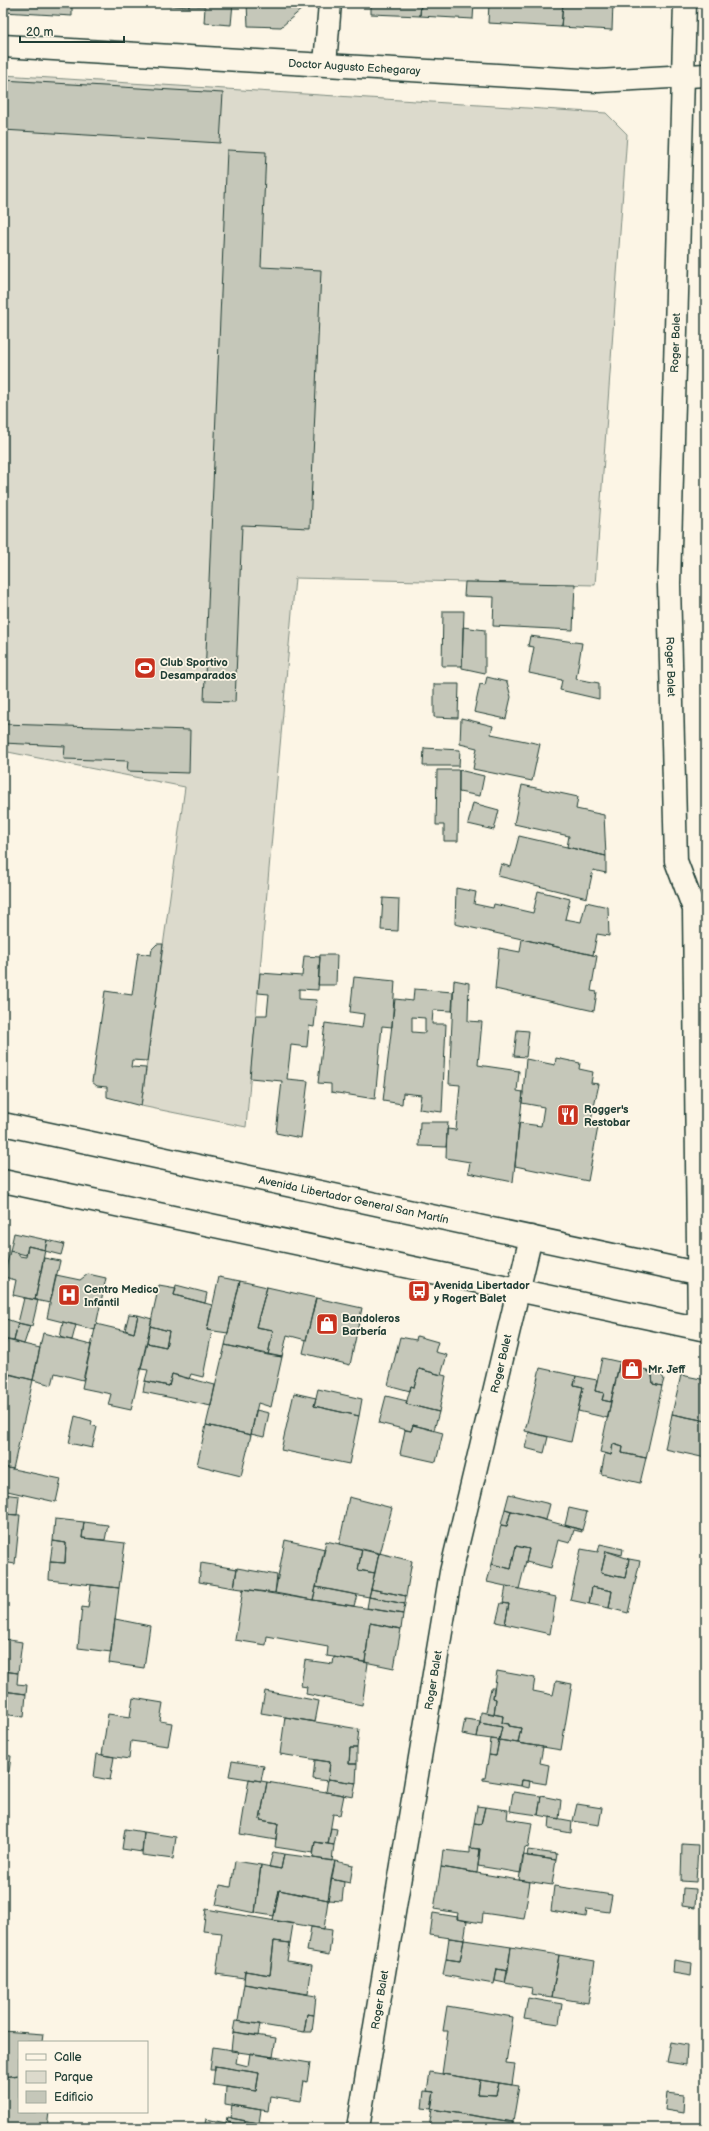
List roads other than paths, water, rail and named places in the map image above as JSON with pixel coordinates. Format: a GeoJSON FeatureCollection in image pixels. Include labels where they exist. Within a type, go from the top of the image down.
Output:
{"type":"FeatureCollection","features":[{"type":"Feature","properties":{"kind":"street"},"geometry":{"type":"LineString","coordinates":[[325,64],[330,3]]}},
{"type":"Feature","properties":{"kind":"street","name":"Roger Balet"},"geometry":{"type":"LineString","coordinates":[[685,3],[669,584],[676,861],[694,909],[702,1329]]}},
{"type":"Feature","properties":{"kind":"street","name":"Doctor Augusto Echegaray"},"geometry":{"type":"LineString","coordinates":[[3,46],[598,81],[706,75]]}},
{"type":"Feature","properties":{"kind":"street","name":"Avenida Libertador General San Martín"},"geometry":{"type":"LineString","coordinates":[[3,1124],[702,1274]]}},
{"type":"Feature","properties":{"kind":"street"},"geometry":{"type":"LineString","coordinates":[[3,1181],[702,1329]]}},
{"type":"Feature","properties":{"kind":"street","name":"Roger Balet"},"geometry":{"type":"LineString","coordinates":[[358,2128],[451,1572],[531,1237]]}},
{"type":"Feature","properties":{"kind":"place","name":"Club Sportivo Desamparados"},"geometry":{"type":"Point","coordinates":[145,668]}},
{"type":"Feature","properties":{"kind":"place","name":"Rogger's Restobar"},"geometry":{"type":"Point","coordinates":[568,1115]}},
{"type":"Feature","properties":{"kind":"place","name":"Avenida Libertador y Rogert Balet"},"geometry":{"type":"Point","coordinates":[419,1291]}},
{"type":"Feature","properties":{"kind":"place","name":"Centro Medico Infantil"},"geometry":{"type":"Point","coordinates":[69,1295]}},
{"type":"Feature","properties":{"kind":"place","name":"Bandoleros Barbería"},"geometry":{"type":"Point","coordinates":[327,1324]}},
{"type":"Feature","properties":{"kind":"place","name":"Mr. Jeff"},"geometry":{"type":"Point","coordinates":[632,1369]}}]}
